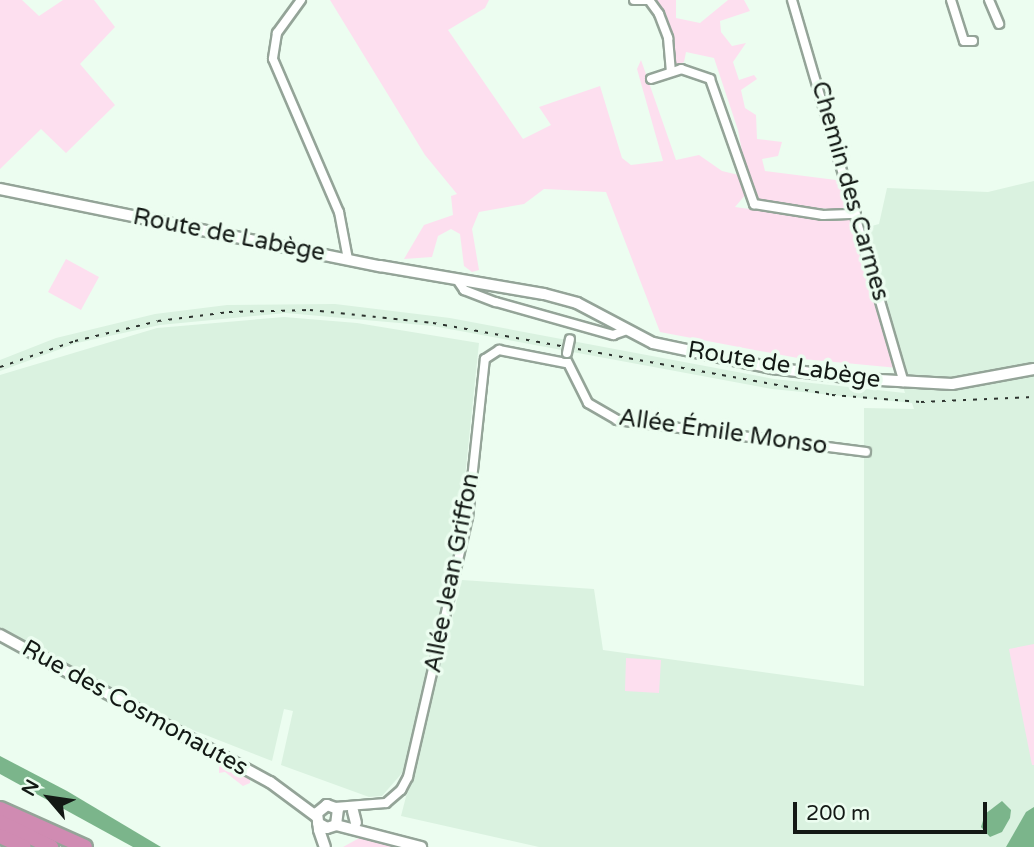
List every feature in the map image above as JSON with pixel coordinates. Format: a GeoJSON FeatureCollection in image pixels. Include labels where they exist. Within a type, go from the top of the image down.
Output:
{"type":"FeatureCollection","features":[{"type":"Feature","properties":{"kind":"highway"},"geometry":{"type":"LineString","coordinates":[[0,809],[85,847]]}},
{"type":"Feature","properties":{"kind":"highway"},"geometry":{"type":"LineString","coordinates":[[0,822],[51,847]]}},
{"type":"Feature","properties":{"kind":"highway"},"geometry":{"type":"LineString","coordinates":[[0,836],[24,847]]}},
{"type":"Feature","properties":{"kind":"highway"},"geometry":{"type":"LineString","coordinates":[[0,842],[8,847]]}},
{"type":"Feature","properties":{"kind":"main road","name":"Route de Labège"},"geometry":{"type":"LineString","coordinates":[[0,189],[458,281],[499,285],[577,303],[624,331],[653,343],[759,365],[904,382],[977,382],[1034,369]]}},
{"type":"Feature","properties":{"kind":"main road","name":"Rue des Cosmonautes"},"geometry":{"type":"LineString","coordinates":[[0,635],[270,782],[341,814]]}},
{"type":"Feature","properties":{"kind":"main road","name":"Rue des Cosmonautes"},"geometry":{"type":"LineString","coordinates":[[270,782],[317,820]]}},
{"type":"Feature","properties":{"kind":"main road"},"geometry":{"type":"LineString","coordinates":[[326,847],[341,814]]}},
{"type":"Feature","properties":{"kind":"main road"},"geometry":{"type":"LineString","coordinates":[[317,820],[341,814],[360,826],[421,847]]}},
{"type":"Feature","properties":{"kind":"main road"},"geometry":{"type":"LineString","coordinates":[[317,820],[341,814],[360,826]]}},
{"type":"Feature","properties":{"kind":"main road"},"geometry":{"type":"LineString","coordinates":[[317,820],[326,847]]}},
{"type":"Feature","properties":{"kind":"street"},"geometry":{"type":"LineString","coordinates":[[301,0],[277,33],[273,59],[339,212],[348,259]]}},
{"type":"Feature","properties":{"kind":"street"},"geometry":{"type":"LineString","coordinates":[[635,0],[649,0],[659,14],[668,38],[671,72]]}},
{"type":"Feature","properties":{"kind":"street","name":"Chemin des Carmes"},"geometry":{"type":"LineString","coordinates":[[792,0],[904,382]]}},
{"type":"Feature","properties":{"kind":"street"},"geometry":{"type":"LineString","coordinates":[[951,0],[964,41],[973,41]]}},
{"type":"Feature","properties":{"kind":"street"},"geometry":{"type":"LineString","coordinates":[[989,0],[999,24]]}},
{"type":"Feature","properties":{"kind":"street"},"geometry":{"type":"LineString","coordinates":[[651,79],[681,69],[710,79],[754,204],[823,215],[856,214]]}},
{"type":"Feature","properties":{"kind":"street","name":"Route de Labège"},"geometry":{"type":"LineString","coordinates":[[458,281],[469,292],[574,325],[613,335],[624,331]]}},
{"type":"Feature","properties":{"kind":"street"},"geometry":{"type":"LineString","coordinates":[[499,285],[504,303]]}},
{"type":"Feature","properties":{"kind":"street"},"geometry":{"type":"LineString","coordinates":[[566,363],[574,325]]}},
{"type":"Feature","properties":{"kind":"street","name":"Allée Jean Griffon"},"geometry":{"type":"LineString","coordinates":[[341,814],[393,798],[408,777],[468,517],[485,359],[499,350],[566,363]]}},
{"type":"Feature","properties":{"kind":"street","name":"Allée Émile Monso"},"geometry":{"type":"LineString","coordinates":[[566,363],[588,403],[617,420],[866,452]]}},
{"type":"Feature","properties":{"kind":"shaded area"},"geometry":{"type":"Polygon","coordinates":[[[0,0],[22,0],[39,16],[63,0],[94,0],[115,27],[80,64],[115,105],[66,153],[41,129],[0,169],[0,0]]]}},
{"type":"Feature","properties":{"kind":"shaded area"},"geometry":{"type":"Polygon","coordinates":[[[330,0],[489,0],[485,8],[448,30],[523,139],[551,125],[539,107],[600,86],[622,158],[631,165],[663,161],[637,69],[641,60],[676,160],[699,155],[722,171],[747,177],[738,130],[714,58],[686,52],[684,62],[675,67],[654,0],[676,0],[676,18],[700,23],[728,0],[744,0],[750,11],[720,21],[721,32],[732,46],[746,43],[733,62],[739,80],[754,75],[757,79],[741,90],[745,108],[756,115],[757,139],[782,142],[778,156],[762,159],[765,171],[836,180],[846,187],[849,201],[847,207],[838,210],[756,201],[746,194],[735,207],[838,221],[854,218],[898,368],[803,359],[660,332],[606,192],[544,189],[524,204],[479,212],[472,229],[479,270],[472,272],[464,266],[460,234],[451,229],[438,236],[432,257],[404,259],[424,225],[453,215],[451,196],[457,194],[425,155],[330,0]]]}},
{"type":"Feature","properties":{"kind":"shaded area"},"geometry":{"type":"Polygon","coordinates":[[[1034,181],[1034,847],[539,847],[401,816],[462,580],[594,589],[603,650],[864,686],[864,408],[914,409],[912,403],[772,389],[433,326],[286,313],[160,325],[77,343],[0,371],[0,360],[56,338],[155,314],[227,305],[335,304],[450,318],[774,379],[905,393],[857,230],[879,224],[887,188],[988,192],[1034,181]]]}},
{"type":"Feature","properties":{"kind":"shaded area"},"geometry":{"type":"Polygon","coordinates":[[[66,259],[99,277],[81,310],[48,292],[66,259]]]}},
{"type":"Feature","properties":{"kind":"shaded area"},"geometry":{"type":"Polygon","coordinates":[[[284,317],[357,323],[479,343],[460,525],[403,772],[382,796],[369,797],[281,765],[293,711],[284,709],[272,761],[175,723],[0,628],[0,375],[157,328],[284,317]]]}},
{"type":"Feature","properties":{"kind":"shaded area"},"geometry":{"type":"Polygon","coordinates":[[[1034,644],[1034,765],[1032,765],[1009,649],[1034,644]]]}},
{"type":"Feature","properties":{"kind":"shaded area"},"geometry":{"type":"Polygon","coordinates":[[[626,658],[661,660],[659,693],[625,691],[626,658]]]}},
{"type":"Feature","properties":{"kind":"shaded area"},"geometry":{"type":"Polygon","coordinates":[[[0,756],[67,791],[161,847],[133,847],[0,774],[0,756]]]}},
{"type":"Feature","properties":{"kind":"shaded area"},"geometry":{"type":"Polygon","coordinates":[[[219,761],[250,778],[250,783],[243,786],[225,772],[219,773],[219,761]]]}},
{"type":"Feature","properties":{"kind":"shaded area"},"geometry":{"type":"Polygon","coordinates":[[[1002,801],[1011,810],[1010,818],[1002,832],[990,837],[981,827],[985,814],[1002,801]]]}},
{"type":"Feature","properties":{"kind":"shaded area"},"geometry":{"type":"Polygon","coordinates":[[[1034,807],[1034,847],[1006,847],[1026,812],[1034,807]]]}},
{"type":"Feature","properties":{"kind":"shaded area"},"geometry":{"type":"Polygon","coordinates":[[[363,836],[401,847],[343,847],[363,836]]]}},
{"type":"Feature","properties":{"kind":"railway"},"geometry":{"type":"LineString","coordinates":[[0,367],[75,341],[158,321],[229,312],[310,310],[433,323],[832,395],[921,402],[1034,397]]}}]}
